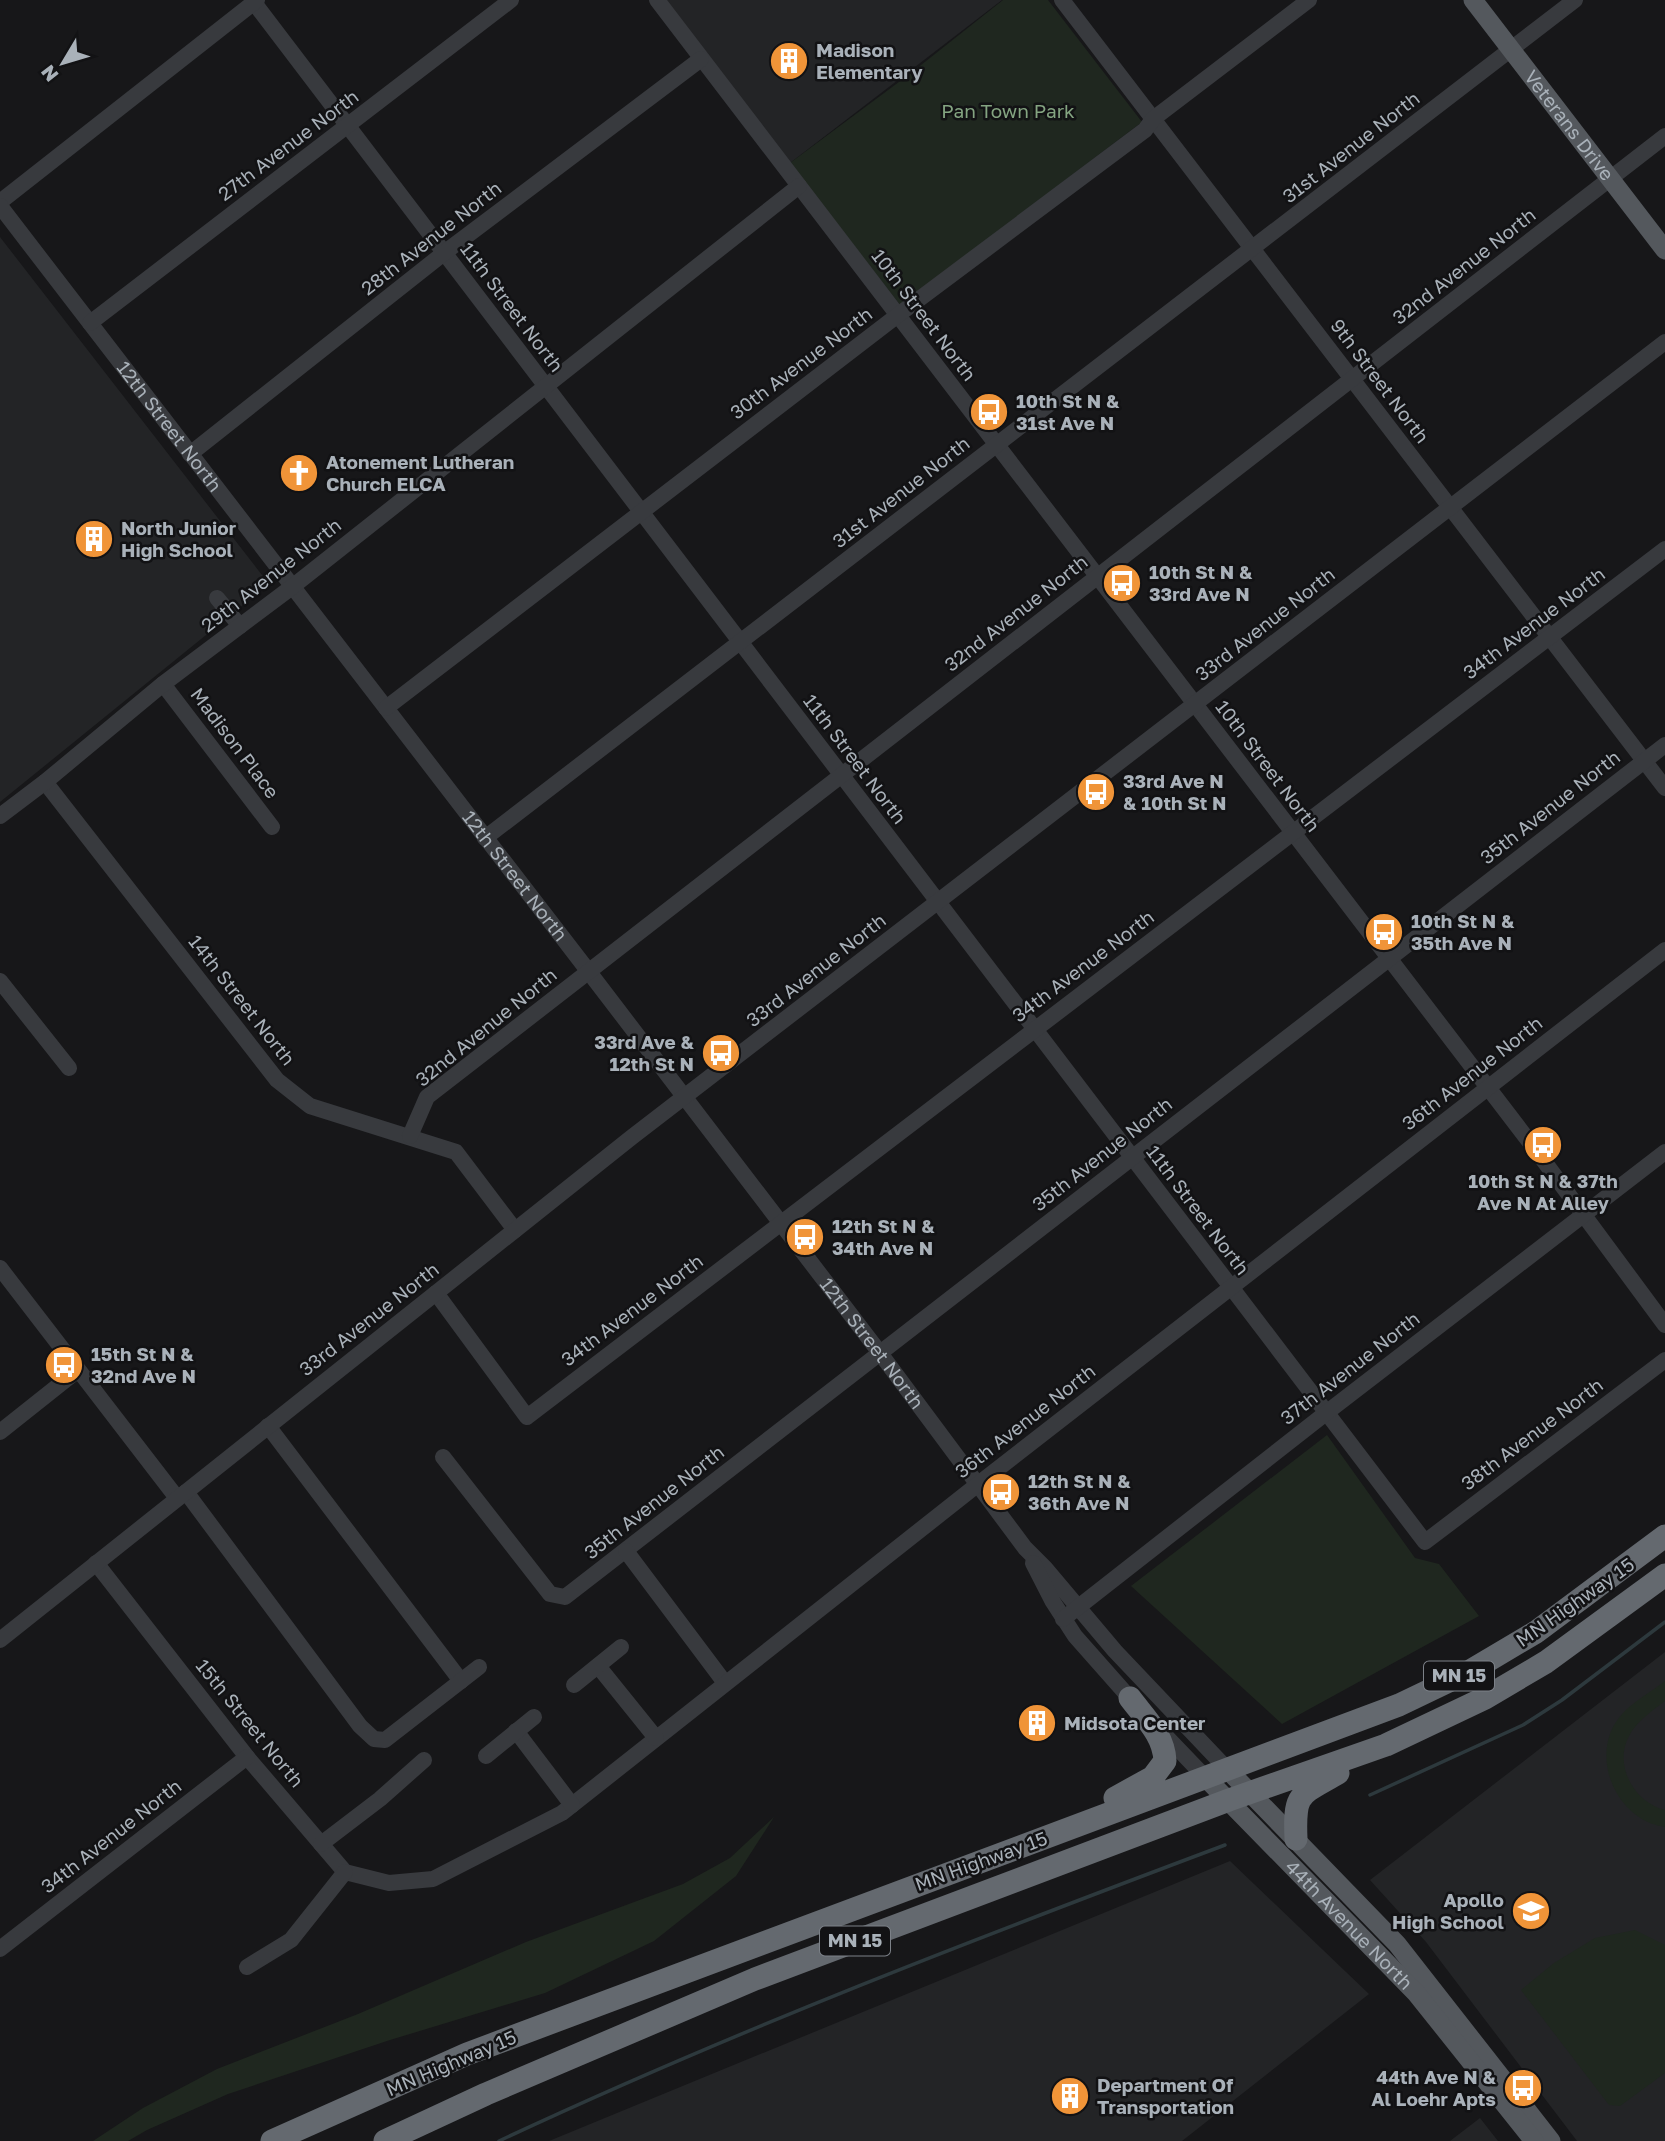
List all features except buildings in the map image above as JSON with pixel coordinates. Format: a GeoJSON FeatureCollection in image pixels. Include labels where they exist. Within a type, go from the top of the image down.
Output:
{"type":"FeatureCollection","features":[{"type":"Feature","properties":{"kind":"highway","name":"MN Highway 15"},"geometry":{"type":"LineString","coordinates":[[272,2141],[467,2054],[1399,1705],[1472,1670],[1536,1632],[1665,1536]]}},
{"type":"Feature","properties":{"kind":"highway","name":"MN Highway 15"},"geometry":{"type":"LineString","coordinates":[[385,2141],[486,2094],[755,1979],[1228,1800],[1385,1745],[1458,1712],[1528,1673],[1577,1641],[1665,1575]]}},
{"type":"Feature","properties":{"kind":"highway"},"geometry":{"type":"LineString","coordinates":[[954,1871],[1095,1807],[1153,1777],[1165,1761],[1162,1744],[1157,1732],[1130,1699]]}},
{"type":"Feature","properties":{"kind":"highway"},"geometry":{"type":"LineString","coordinates":[[1296,1839],[1295,1810],[1303,1795],[1385,1745]]}},
{"type":"Feature","properties":{"kind":"main road","name":"Veterans Drive"},"geometry":{"type":"LineString","coordinates":[[1473,0],[1665,250]]}},
{"type":"Feature","properties":{"kind":"main road","name":"12th Street North"},"geometry":{"type":"LineString","coordinates":[[1228,1770],[1251,1793]]}},
{"type":"Feature","properties":{"kind":"main road","name":"44th Avenue North"},"geometry":{"type":"LineString","coordinates":[[1206,1778],[1416,1993],[1492,2076]]}},
{"type":"Feature","properties":{"kind":"main road","name":"44th Avenue North"},"geometry":{"type":"LineString","coordinates":[[1251,1793],[1397,1944],[1492,2076]]}},
{"type":"Feature","properties":{"kind":"main road"},"geometry":{"type":"LineString","coordinates":[[1492,2076],[1534,2141]]}},
{"type":"Feature","properties":{"kind":"main road"},"geometry":{"type":"LineString","coordinates":[[1492,2076],[1552,2141]]}},
{"type":"Feature","properties":{"kind":"street","name":"27th Avenue North"},"geometry":{"type":"LineString","coordinates":[[90,323],[511,0]]}},
{"type":"Feature","properties":{"kind":"street","name":"10th Street North"},"geometry":{"type":"LineString","coordinates":[[657,0],[1488,1087],[1665,1325]]}},
{"type":"Feature","properties":{"kind":"street","name":"9th Street North"},"geometry":{"type":"LineString","coordinates":[[1062,0],[1665,788]]}},
{"type":"Feature","properties":{"kind":"street","name":"30th Avenue North"},"geometry":{"type":"LineString","coordinates":[[386,709],[898,316],[1134,139],[1153,119],[1309,0]]}},
{"type":"Feature","properties":{"kind":"street","name":"31st Avenue North"},"geometry":{"type":"LineString","coordinates":[[485,838],[1575,0]]}},
{"type":"Feature","properties":{"kind":"street","name":"11th Street North"},"geometry":{"type":"LineString","coordinates":[[254,1],[1425,1542]]}},
{"type":"Feature","properties":{"kind":"street"},"geometry":{"type":"LineString","coordinates":[[0,204],[254,1]]}},
{"type":"Feature","properties":{"kind":"street","name":"28th Avenue North"},"geometry":{"type":"LineString","coordinates":[[190,454],[444,253],[701,59]]}},
{"type":"Feature","properties":{"kind":"street","name":"32nd Avenue North"},"geometry":{"type":"LineString","coordinates":[[410,1136],[427,1097],[1665,136]]}},
{"type":"Feature","properties":{"kind":"street","name":"29th Avenue North"},"geometry":{"type":"LineString","coordinates":[[0,816],[163,684],[292,587],[799,186]]}},
{"type":"Feature","properties":{"kind":"street","name":"12th Street North"},"geometry":{"type":"LineString","coordinates":[[0,204],[781,1223],[1025,1548],[1115,1651],[1228,1770]]}},
{"type":"Feature","properties":{"kind":"street","name":"33rd Avenue North"},"geometry":{"type":"LineString","coordinates":[[0,1640],[684,1098],[1665,342]]}},
{"type":"Feature","properties":{"kind":"street","name":"34th Avenue North"},"geometry":{"type":"LineString","coordinates":[[436,1293],[527,1417],[1665,550]]}},
{"type":"Feature","properties":{"kind":"street"},"geometry":{"type":"LineString","coordinates":[[217,597],[240,625]]}},
{"type":"Feature","properties":{"kind":"street","name":"Madison Place"},"geometry":{"type":"LineString","coordinates":[[163,684],[272,827]]}},
{"type":"Feature","properties":{"kind":"street","name":"35th Avenue North"},"geometry":{"type":"LineString","coordinates":[[443,1457],[550,1594],[565,1597],[1665,745]]}},
{"type":"Feature","properties":{"kind":"street","name":"14th Street North"},"geometry":{"type":"LineString","coordinates":[[45,782],[277,1080],[310,1106],[456,1152],[515,1230]]}},
{"type":"Feature","properties":{"kind":"street","name":"36th Avenue North"},"geometry":{"type":"LineString","coordinates":[[345,1872],[389,1883],[433,1879],[562,1813],[977,1485],[1665,950]]}},
{"type":"Feature","properties":{"kind":"street"},"geometry":{"type":"LineString","coordinates":[[0,981],[69,1068]]}},
{"type":"Feature","properties":{"kind":"street","name":"37th Avenue North"},"geometry":{"type":"LineString","coordinates":[[1063,1619],[1665,1152]]}},
{"type":"Feature","properties":{"kind":"street"},"geometry":{"type":"LineString","coordinates":[[0,1268],[78,1370],[182,1495],[360,1726],[374,1739],[385,1740],[479,1667]]}},
{"type":"Feature","properties":{"kind":"street","name":"38th Avenue North"},"geometry":{"type":"LineString","coordinates":[[1425,1542],[1665,1360]]}},
{"type":"Feature","properties":{"kind":"street"},"geometry":{"type":"LineString","coordinates":[[0,1432],[78,1370]]}},
{"type":"Feature","properties":{"kind":"street"},"geometry":{"type":"LineString","coordinates":[[268,1426],[461,1681]]}},
{"type":"Feature","properties":{"kind":"street","name":"12th Street North"},"geometry":{"type":"LineString","coordinates":[[1025,1548],[1063,1619],[1091,1655],[1206,1778]]}},
{"type":"Feature","properties":{"kind":"street"},"geometry":{"type":"LineString","coordinates":[[626,1551],[725,1683]]}},
{"type":"Feature","properties":{"kind":"street","name":"15th Street North"},"geometry":{"type":"LineString","coordinates":[[96,1563],[247,1757],[345,1872]]}},
{"type":"Feature","properties":{"kind":"street"},"geometry":{"type":"LineString","coordinates":[[574,1685],[621,1647]]}},
{"type":"Feature","properties":{"kind":"street"},"geometry":{"type":"LineString","coordinates":[[598,1666],[656,1738]]}},
{"type":"Feature","properties":{"kind":"street"},"geometry":{"type":"LineString","coordinates":[[486,1756],[534,1717]]}},
{"type":"Feature","properties":{"kind":"street"},"geometry":{"type":"LineString","coordinates":[[516,1731],[572,1805]]}},
{"type":"Feature","properties":{"kind":"street","name":"34th Avenue North"},"geometry":{"type":"LineString","coordinates":[[0,1949],[247,1757]]}},
{"type":"Feature","properties":{"kind":"street"},"geometry":{"type":"LineString","coordinates":[[321,1844],[380,1800],[424,1760]]}},
{"type":"Feature","properties":{"kind":"street"},"geometry":{"type":"LineString","coordinates":[[247,1967],[291,1940],[345,1872]]}},
{"type":"Feature","properties":{"kind":"shaded area"},"geometry":{"type":"Polygon","coordinates":[[[665,0],[1002,0],[790,163],[665,0]]]}},
{"type":"Feature","properties":{"kind":"shaded area"},"geometry":{"type":"Polygon","coordinates":[[[0,237],[269,584],[0,802],[0,237]]]}},
{"type":"Feature","properties":{"kind":"shaded area","name":"Apollo High School"},"geometry":{"type":"Polygon","coordinates":[[[1665,1652],[1665,2141],[1577,2141],[1426,1942],[1370,1880],[1665,1652]]]}},
{"type":"Feature","properties":{"kind":"shaded area"},"geometry":{"type":"Polygon","coordinates":[[[1230,1861],[1369,1994],[1182,2141],[549,2141],[1230,1861]]]}},
{"type":"Feature","properties":{"kind":"shaded area"},"geometry":{"type":"Polygon","coordinates":[[[1480,2118],[1498,2141],[1450,2141],[1480,2118]]]}},
{"type":"Feature","properties":{"kind":"green space","name":"Pan Town Park"},"geometry":{"type":"Polygon","coordinates":[[[1003,0],[1048,0],[1142,122],[900,305],[790,163],[1003,0]]]}},
{"type":"Feature","properties":{"kind":"green space"},"geometry":{"type":"Polygon","coordinates":[[[1327,1435],[1415,1558],[1439,1564],[1479,1616],[1282,1724],[1131,1586],[1327,1435]]]}},
{"type":"Feature","properties":{"kind":"green space"},"geometry":{"type":"Polygon","coordinates":[[[1665,1681],[1665,1701],[1632,1731],[1624,1759],[1625,1771],[1636,1791],[1644,1800],[1665,1810],[1665,1827],[1647,1822],[1632,1812],[1620,1798],[1607,1765],[1607,1747],[1612,1730],[1622,1714],[1665,1681]]]}},
{"type":"Feature","properties":{"kind":"green space"},"geometry":{"type":"Polygon","coordinates":[[[774,1817],[736,1876],[654,1941],[545,1993],[390,2040],[228,2094],[128,2141],[93,2141],[143,2108],[217,2069],[358,2014],[526,1942],[683,1884],[730,1858],[774,1817]]]}},
{"type":"Feature","properties":{"kind":"green space"},"geometry":{"type":"Polygon","coordinates":[[[1635,1930],[1665,1945],[1665,2073],[1620,2106],[1609,2105],[1521,1990],[1554,1963],[1595,1938],[1635,1930]]]}},
{"type":"Feature","properties":{"kind":"waterway"},"geometry":{"type":"LineString","coordinates":[[1370,1795],[1523,1725],[1562,1700],[1665,1622]]}},
{"type":"Feature","properties":{"kind":"waterway"},"geometry":{"type":"LineString","coordinates":[[499,2141],[768,2023],[1225,1845]]}},
{"type":"Feature","properties":{"kind":"place","name":"Madison Elementary"},"geometry":{"type":"Point","coordinates":[789,61]}},
{"type":"Feature","properties":{"kind":"place","name":"10th St N & 31st Ave N"},"geometry":{"type":"Point","coordinates":[989,412]}},
{"type":"Feature","properties":{"kind":"place","name":"Atonement Lutheran Church ELCA"},"geometry":{"type":"Point","coordinates":[299,473]}},
{"type":"Feature","properties":{"kind":"place","name":"North Junior High School"},"geometry":{"type":"Point","coordinates":[94,539]}},
{"type":"Feature","properties":{"kind":"place","name":"10th St N & 33rd Ave N"},"geometry":{"type":"Point","coordinates":[1122,583]}},
{"type":"Feature","properties":{"kind":"place","name":"33rd Ave N & 10th St N"},"geometry":{"type":"Point","coordinates":[1096,792]}},
{"type":"Feature","properties":{"kind":"place","name":"10th St N & 35th Ave N"},"geometry":{"type":"Point","coordinates":[1384,932]}},
{"type":"Feature","properties":{"kind":"place","name":"33rd Ave & 12th St N"},"geometry":{"type":"Point","coordinates":[721,1053]}},
{"type":"Feature","properties":{"kind":"place","name":"10th St N & 37th Ave N At Alley"},"geometry":{"type":"Point","coordinates":[1543,1145]}},
{"type":"Feature","properties":{"kind":"place","name":"12th St N & 34th Ave N"},"geometry":{"type":"Point","coordinates":[805,1237]}},
{"type":"Feature","properties":{"kind":"place","name":"15th St N & 32nd Ave N"},"geometry":{"type":"Point","coordinates":[64,1365]}},
{"type":"Feature","properties":{"kind":"place","name":"12th St N & 36th Ave N"},"geometry":{"type":"Point","coordinates":[1001,1492]}},
{"type":"Feature","properties":{"kind":"place","name":"Midsota Center"},"geometry":{"type":"Point","coordinates":[1037,1723]}},
{"type":"Feature","properties":{"kind":"place","name":"Apollo High School"},"geometry":{"type":"Point","coordinates":[1531,1911]}},
{"type":"Feature","properties":{"kind":"place","name":"44th Ave N & Al Loehr Apts"},"geometry":{"type":"Point","coordinates":[1523,2088]}},
{"type":"Feature","properties":{"kind":"place","name":"Department Of Transportation"},"geometry":{"type":"Point","coordinates":[1070,2096]}}]}
